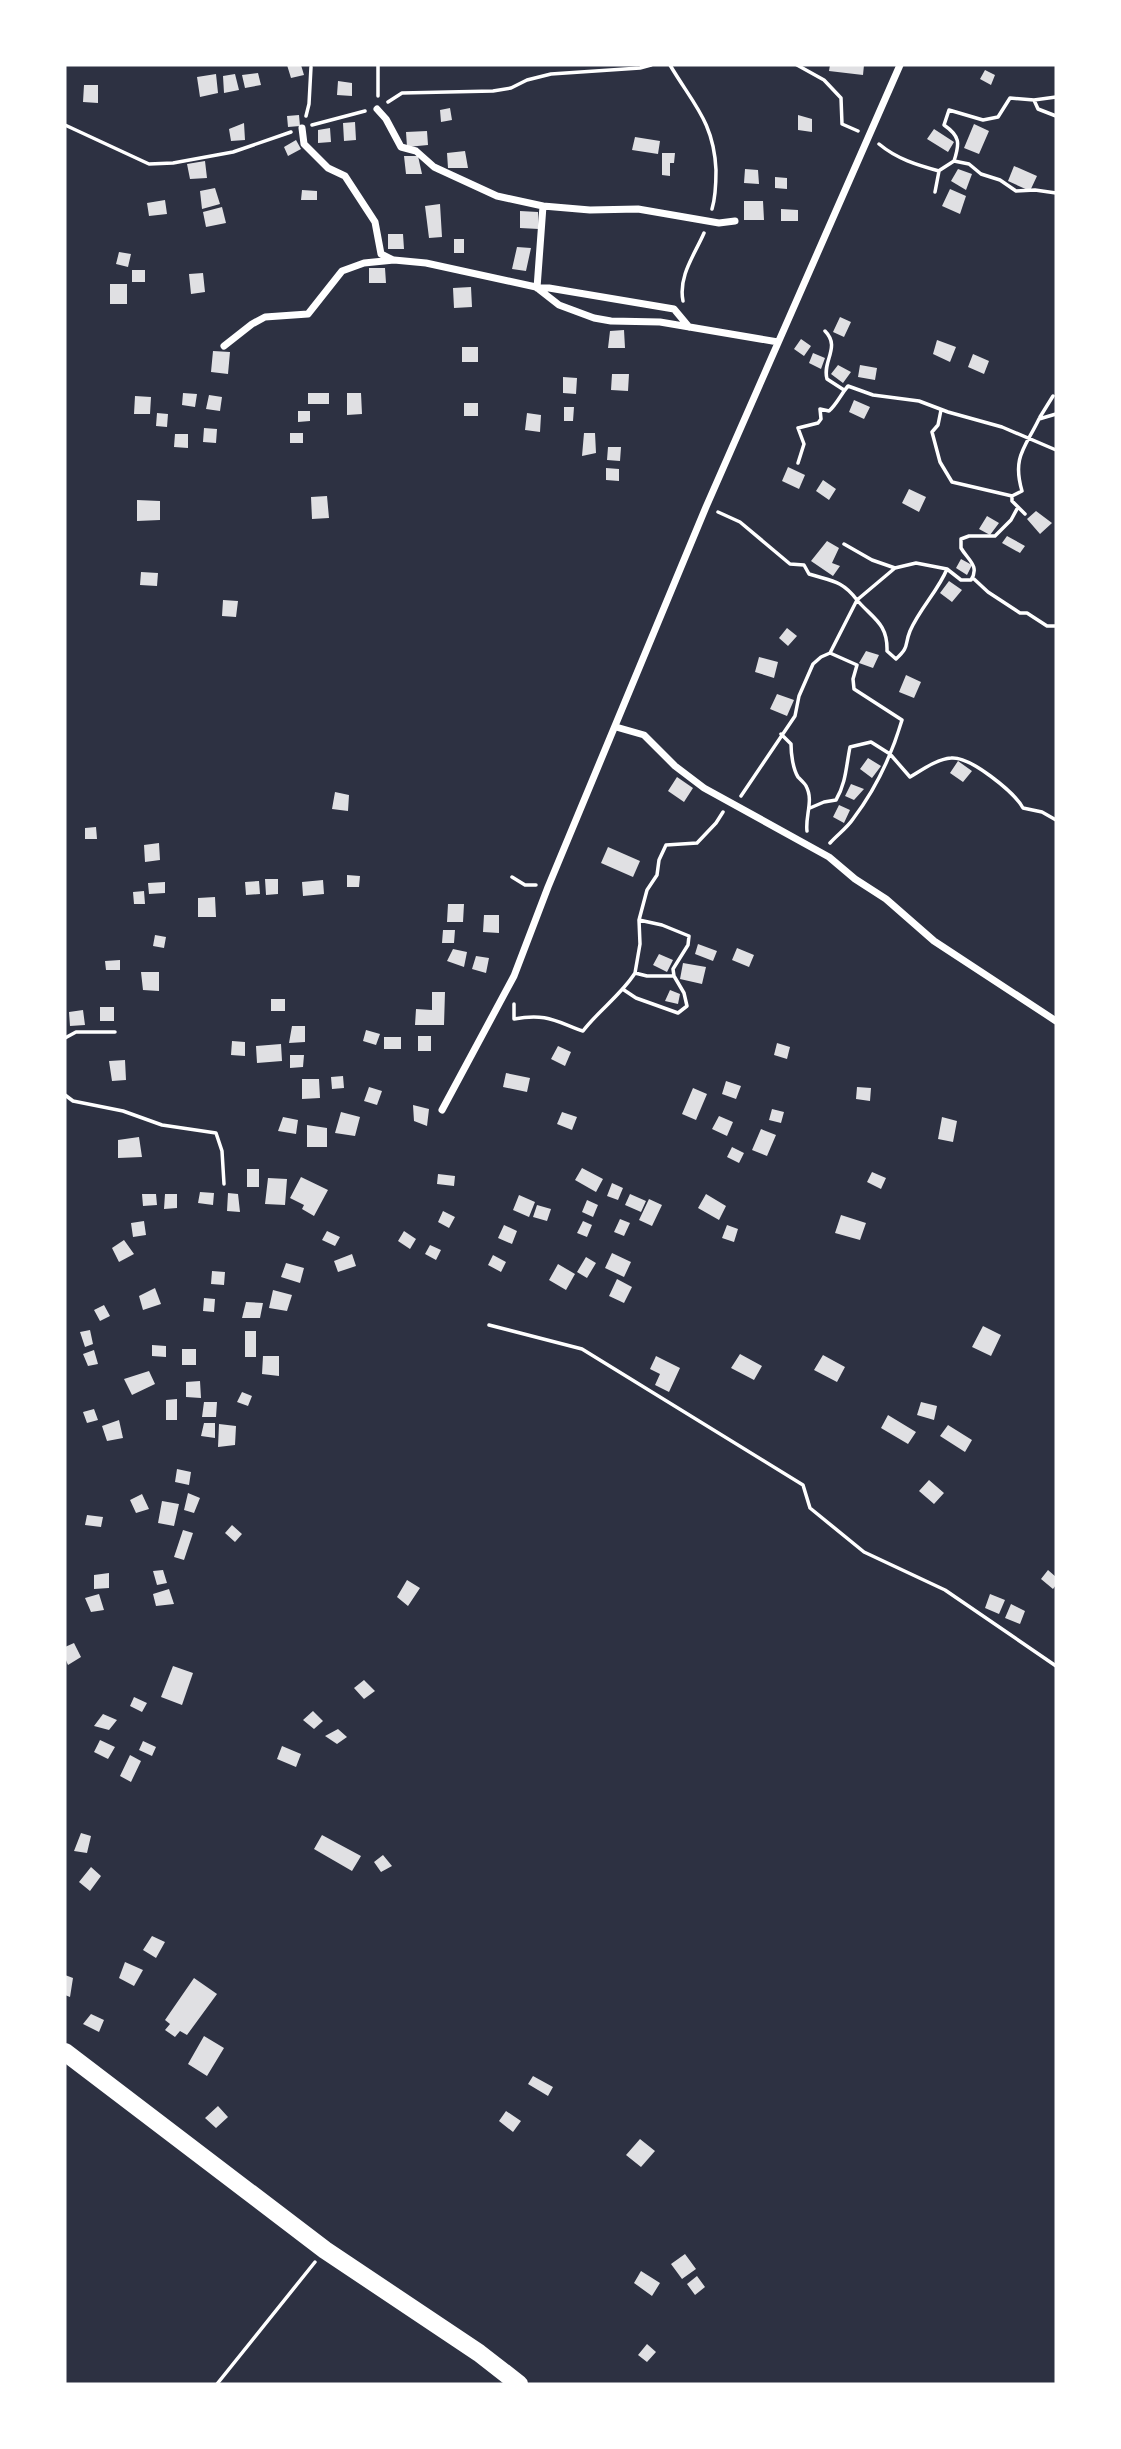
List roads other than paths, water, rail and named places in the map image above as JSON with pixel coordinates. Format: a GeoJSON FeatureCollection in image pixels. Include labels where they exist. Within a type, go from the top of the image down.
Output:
{"type":"FeatureCollection","features":[{"type":"Feature","properties":{"kind":"main road"},"geometry":{"type":"LineString","coordinates":[[65,2052],[325,2250],[468,2346],[519,2384]]}},
{"type":"Feature","properties":{"kind":"street"},"geometry":{"type":"LineString","coordinates":[[442,1110],[514,976],[548,887],[706,507],[900,65]]}},
{"type":"Feature","properties":{"kind":"street"},"geometry":{"type":"LineString","coordinates":[[377,109],[386,119],[401,147],[416,151],[434,167],[497,196],[543,206],[590,210],[638,209],[719,223],[735,221]]}},
{"type":"Feature","properties":{"kind":"street"},"geometry":{"type":"LineString","coordinates":[[302,128],[304,144],[328,168],[345,176],[376,222],[380,254],[394,260]]}},
{"type":"Feature","properties":{"kind":"street"},"geometry":{"type":"LineString","coordinates":[[537,288],[543,206]]}},
{"type":"Feature","properties":{"kind":"street"},"geometry":{"type":"LineString","coordinates":[[224,346],[265,317],[308,314],[342,271],[363,263],[394,260],[426,264],[537,288],[674,309],[689,327]]}},
{"type":"Feature","properties":{"kind":"street"},"geometry":{"type":"LineString","coordinates":[[537,288],[559,305],[594,318],[660,322],[778,342]]}},
{"type":"Feature","properties":{"kind":"street"},"geometry":{"type":"LineString","coordinates":[[616,727],[644,735],[704,788],[822,853],[886,899],[934,941],[1056,1021]]}}]}
